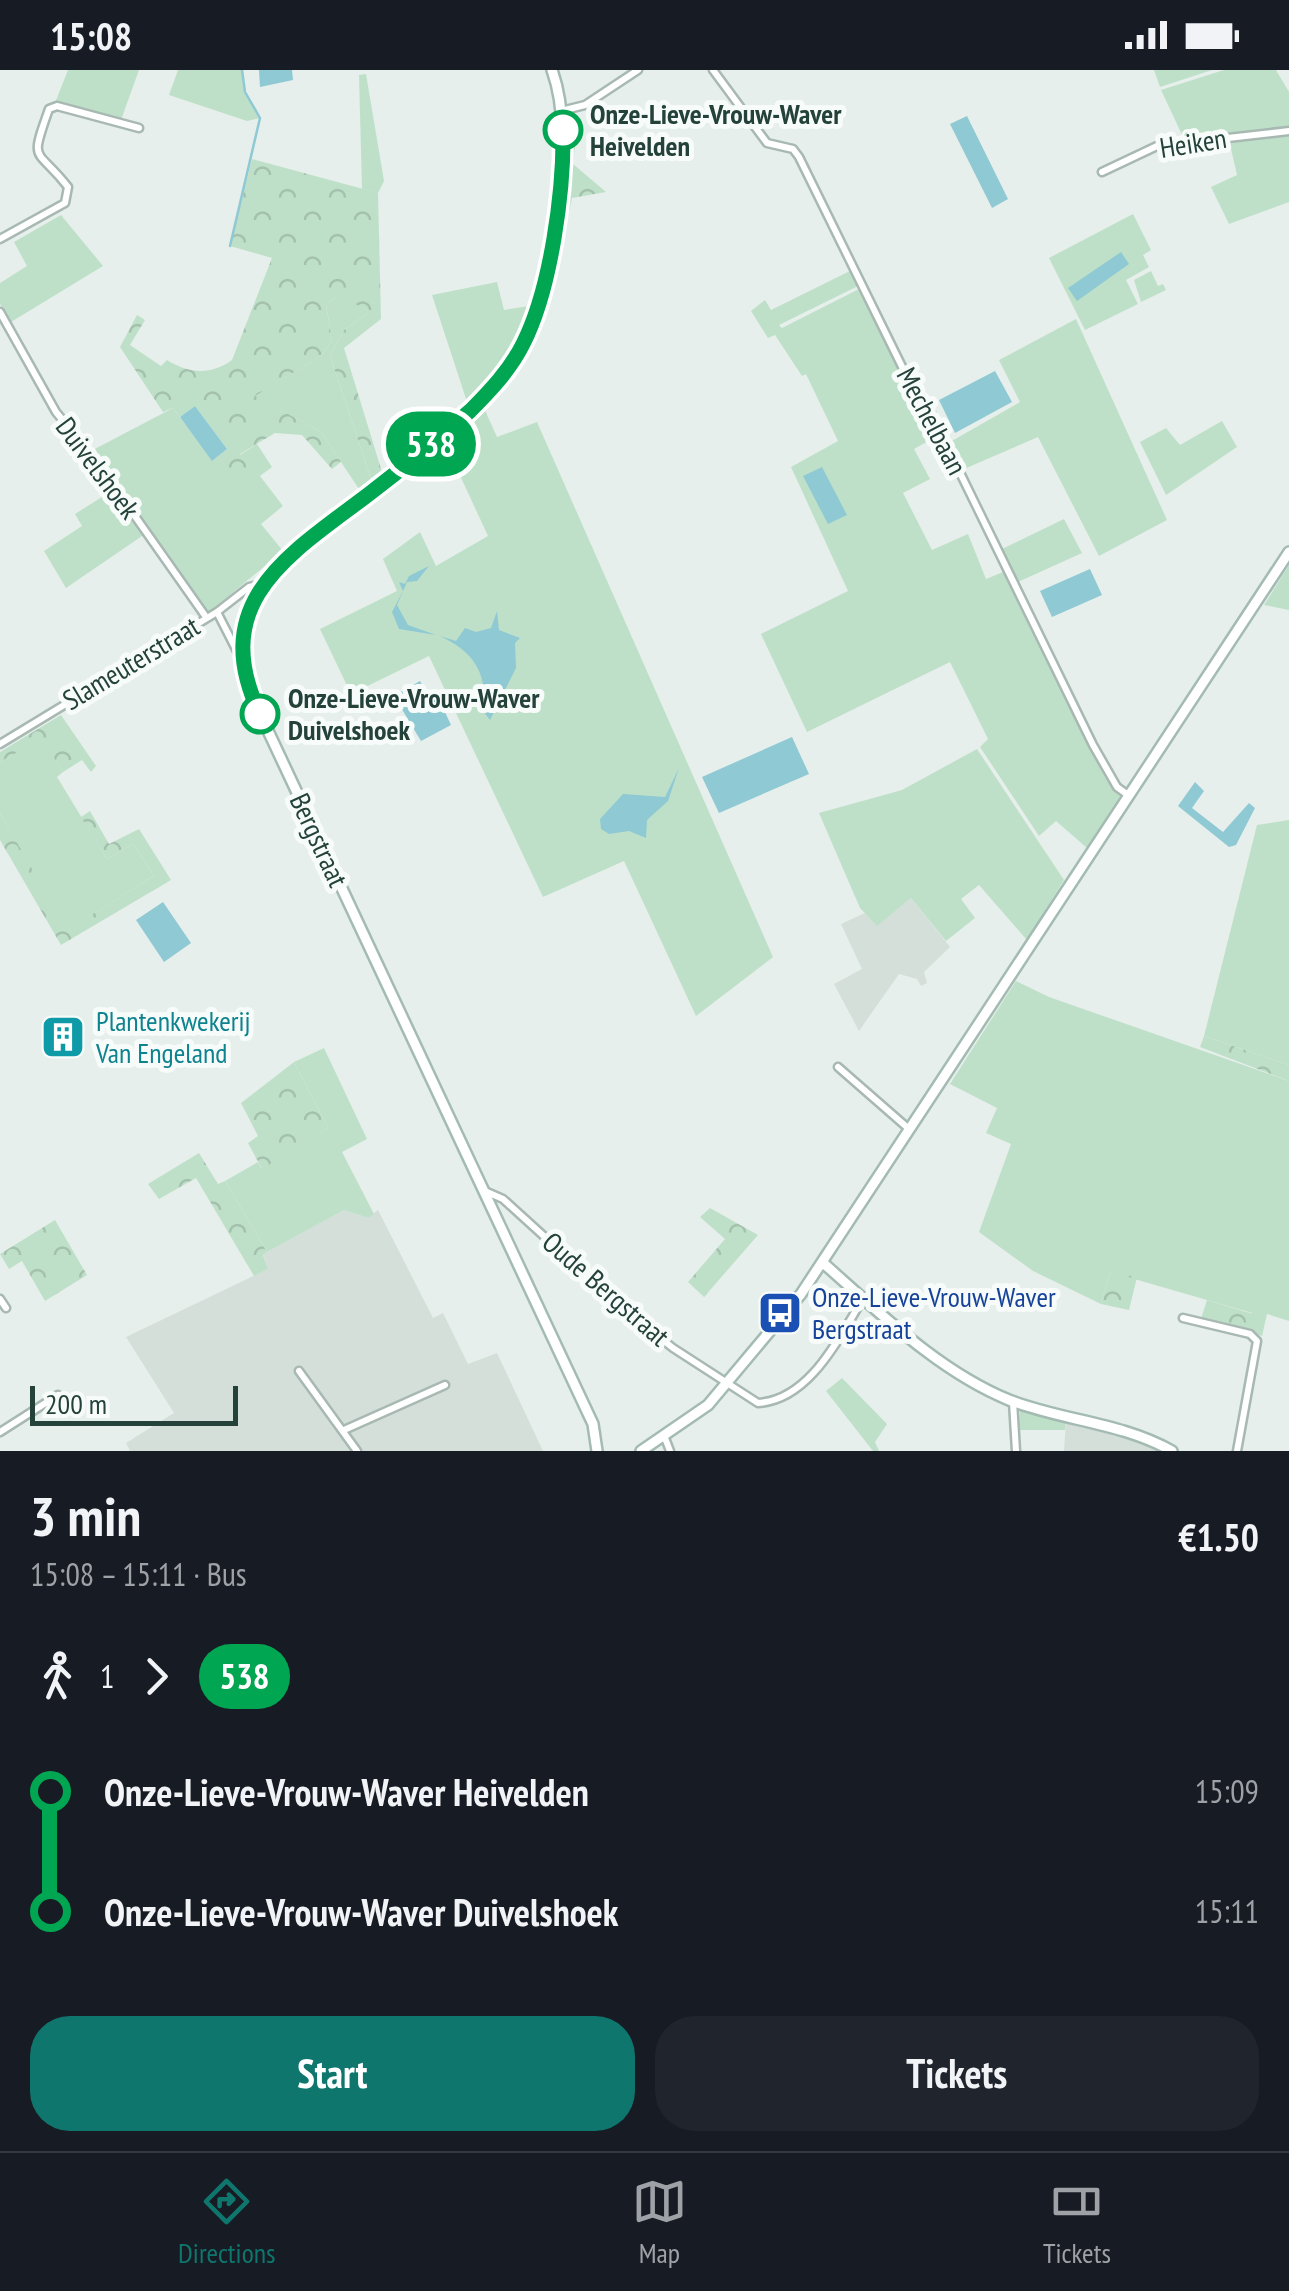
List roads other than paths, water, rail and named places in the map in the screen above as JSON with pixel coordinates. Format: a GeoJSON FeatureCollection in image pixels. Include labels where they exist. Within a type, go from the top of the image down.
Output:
{"type":"FeatureCollection","features":[{"type":"Feature","properties":{"kind":"street","name":"Bergstraat"},"geometry":{"type":"LineString","coordinates":[[552,70],[563,145],[541,294],[514,359],[456,422],[293,550],[262,584],[248,616],[243,663],[255,703],[593,1424],[597,1451]]}},
{"type":"Feature","properties":{"kind":"street"},"geometry":{"type":"LineString","coordinates":[[561,111],[585,105],[638,70]]}},
{"type":"Feature","properties":{"kind":"street","name":"Mechelbaan"},"geometry":{"type":"LineString","coordinates":[[712,70],[766,142],[793,149],[799,157],[912,387],[926,403],[1092,746],[1117,787],[1128,796]]}},
{"type":"Feature","properties":{"kind":"street"},"geometry":{"type":"LineString","coordinates":[[0,239],[64,203],[68,196],[58,174],[38,158],[36,147],[49,109],[56,106],[139,128]]}},
{"type":"Feature","properties":{"kind":"street","name":"Heiken"},"geometry":{"type":"LineString","coordinates":[[1102,172],[1157,146],[1289,131]]}},
{"type":"Feature","properties":{"kind":"street","name":"Duivelshoek"},"geometry":{"type":"LineString","coordinates":[[0,312],[56,412],[206,618]]}},
{"type":"Feature","properties":{"kind":"street"},"geometry":{"type":"LineString","coordinates":[[642,1451],[666,1438],[728,1384],[822,1262],[1289,552]]}},
{"type":"Feature","properties":{"kind":"street","name":"Slameuterstraat"},"geometry":{"type":"LineString","coordinates":[[0,744],[217,612],[249,587],[262,584]]}},
{"type":"Feature","properties":{"kind":"street"},"geometry":{"type":"LineString","coordinates":[[217,612],[243,663]]}},
{"type":"Feature","properties":{"kind":"street"},"geometry":{"type":"LineString","coordinates":[[838,1067],[910,1129]]}},
{"type":"Feature","properties":{"kind":"street","name":"Oude Bergstraat"},"geometry":{"type":"LineString","coordinates":[[487,1192],[517,1211],[624,1310],[728,1384]]}},
{"type":"Feature","properties":{"kind":"street"},"geometry":{"type":"LineString","coordinates":[[822,1262],[943,1362],[1012,1401],[1113,1426],[1172,1451]]}},
{"type":"Feature","properties":{"kind":"street"},"geometry":{"type":"LineString","coordinates":[[0,1298],[6,1308]]}},
{"type":"Feature","properties":{"kind":"street"},"geometry":{"type":"LineString","coordinates":[[728,1384],[758,1403],[779,1398],[825,1359],[864,1298]]}},
{"type":"Feature","properties":{"kind":"street"},"geometry":{"type":"LineString","coordinates":[[1183,1318],[1250,1334],[1257,1341],[1237,1451]]}},
{"type":"Feature","properties":{"kind":"street"},"geometry":{"type":"LineString","coordinates":[[299,1371],[357,1451]]}},
{"type":"Feature","properties":{"kind":"street"},"geometry":{"type":"LineString","coordinates":[[344,1430],[445,1386]]}},
{"type":"Feature","properties":{"kind":"street"},"geometry":{"type":"LineString","coordinates":[[0,1432],[58,1396]]}},
{"type":"Feature","properties":{"kind":"street"},"geometry":{"type":"LineString","coordinates":[[1012,1401],[1016,1451]]}},
{"type":"Feature","properties":{"kind":"street"},"geometry":{"type":"LineString","coordinates":[[666,1438],[670,1451]]}},
{"type":"Feature","properties":{"kind":"water"},"geometry":{"type":"Polygon","coordinates":[[[259,70],[292,70],[293,80],[260,87],[259,70]]]}},
{"type":"Feature","properties":{"kind":"water"},"geometry":{"type":"Polygon","coordinates":[[[967,116],[1008,199],[992,208],[950,124],[967,116]]]}},
{"type":"Feature","properties":{"kind":"water"},"geometry":{"type":"Polygon","coordinates":[[[1121,252],[1129,264],[1077,301],[1068,288],[1121,252]]]}},
{"type":"Feature","properties":{"kind":"water"},"geometry":{"type":"Polygon","coordinates":[[[995,371],[1012,402],[955,433],[939,400],[995,371]]]}},
{"type":"Feature","properties":{"kind":"water"},"geometry":{"type":"Polygon","coordinates":[[[195,406],[227,449],[212,461],[180,417],[195,406]]]}},
{"type":"Feature","properties":{"kind":"water"},"geometry":{"type":"Polygon","coordinates":[[[822,467],[847,515],[828,524],[803,476],[822,467]]]}},
{"type":"Feature","properties":{"kind":"water"},"geometry":{"type":"Polygon","coordinates":[[[429,566],[417,581],[407,582],[397,605],[408,625],[436,635],[399,629],[392,612],[403,591],[399,582],[405,584],[409,576],[429,566]]]}},
{"type":"Feature","properties":{"kind":"water"},"geometry":{"type":"Polygon","coordinates":[[[1090,569],[1102,595],[1052,617],[1040,591],[1090,569]]]}},
{"type":"Feature","properties":{"kind":"water"},"geometry":{"type":"Polygon","coordinates":[[[497,611],[499,630],[520,638],[515,643],[516,668],[490,720],[483,711],[483,686],[476,665],[462,649],[440,636],[456,641],[465,628],[476,632],[491,628],[497,611]]]}},
{"type":"Feature","properties":{"kind":"water"},"geometry":{"type":"Polygon","coordinates":[[[420,681],[427,694],[438,697],[451,725],[421,741],[394,696],[420,681]]]}},
{"type":"Feature","properties":{"kind":"water"},"geometry":{"type":"Polygon","coordinates":[[[792,737],[809,774],[719,813],[702,777],[792,737]]]}},
{"type":"Feature","properties":{"kind":"water"},"geometry":{"type":"Polygon","coordinates":[[[679,768],[668,801],[647,820],[646,838],[629,831],[609,834],[601,829],[600,819],[623,794],[665,797],[679,768]]]}},
{"type":"Feature","properties":{"kind":"water"},"geometry":{"type":"Polygon","coordinates":[[[1195,782],[1204,791],[1192,808],[1223,832],[1249,803],[1255,808],[1236,845],[1229,847],[1178,806],[1195,782]]]}},
{"type":"Feature","properties":{"kind":"water"},"geometry":{"type":"Polygon","coordinates":[[[163,902],[191,943],[164,962],[136,920],[163,902]]]}},
{"type":"Feature","properties":{"kind":"waterway"},"geometry":{"type":"LineString","coordinates":[[230,246],[260,118],[245,92],[242,70]]}},
{"type":"Feature","properties":{"kind":"place","name":"Onze-Lieve-Vrouw-Waver Heivelden"},"geometry":{"type":"Point","coordinates":[563,130]}},
{"type":"Feature","properties":{"kind":"place","name":"Onze-Lieve-Vrouw-Waver Duivelshoek"},"geometry":{"type":"Point","coordinates":[260,714]}},
{"type":"Feature","properties":{"kind":"place","name":"Plantenkwekerij Van Engeland"},"geometry":{"type":"Point","coordinates":[63,1037]}},
{"type":"Feature","properties":{"kind":"place","name":"Onze-Lieve-Vrouw-Waver Bergstraat"},"geometry":{"type":"Point","coordinates":[780,1313]}}]}
